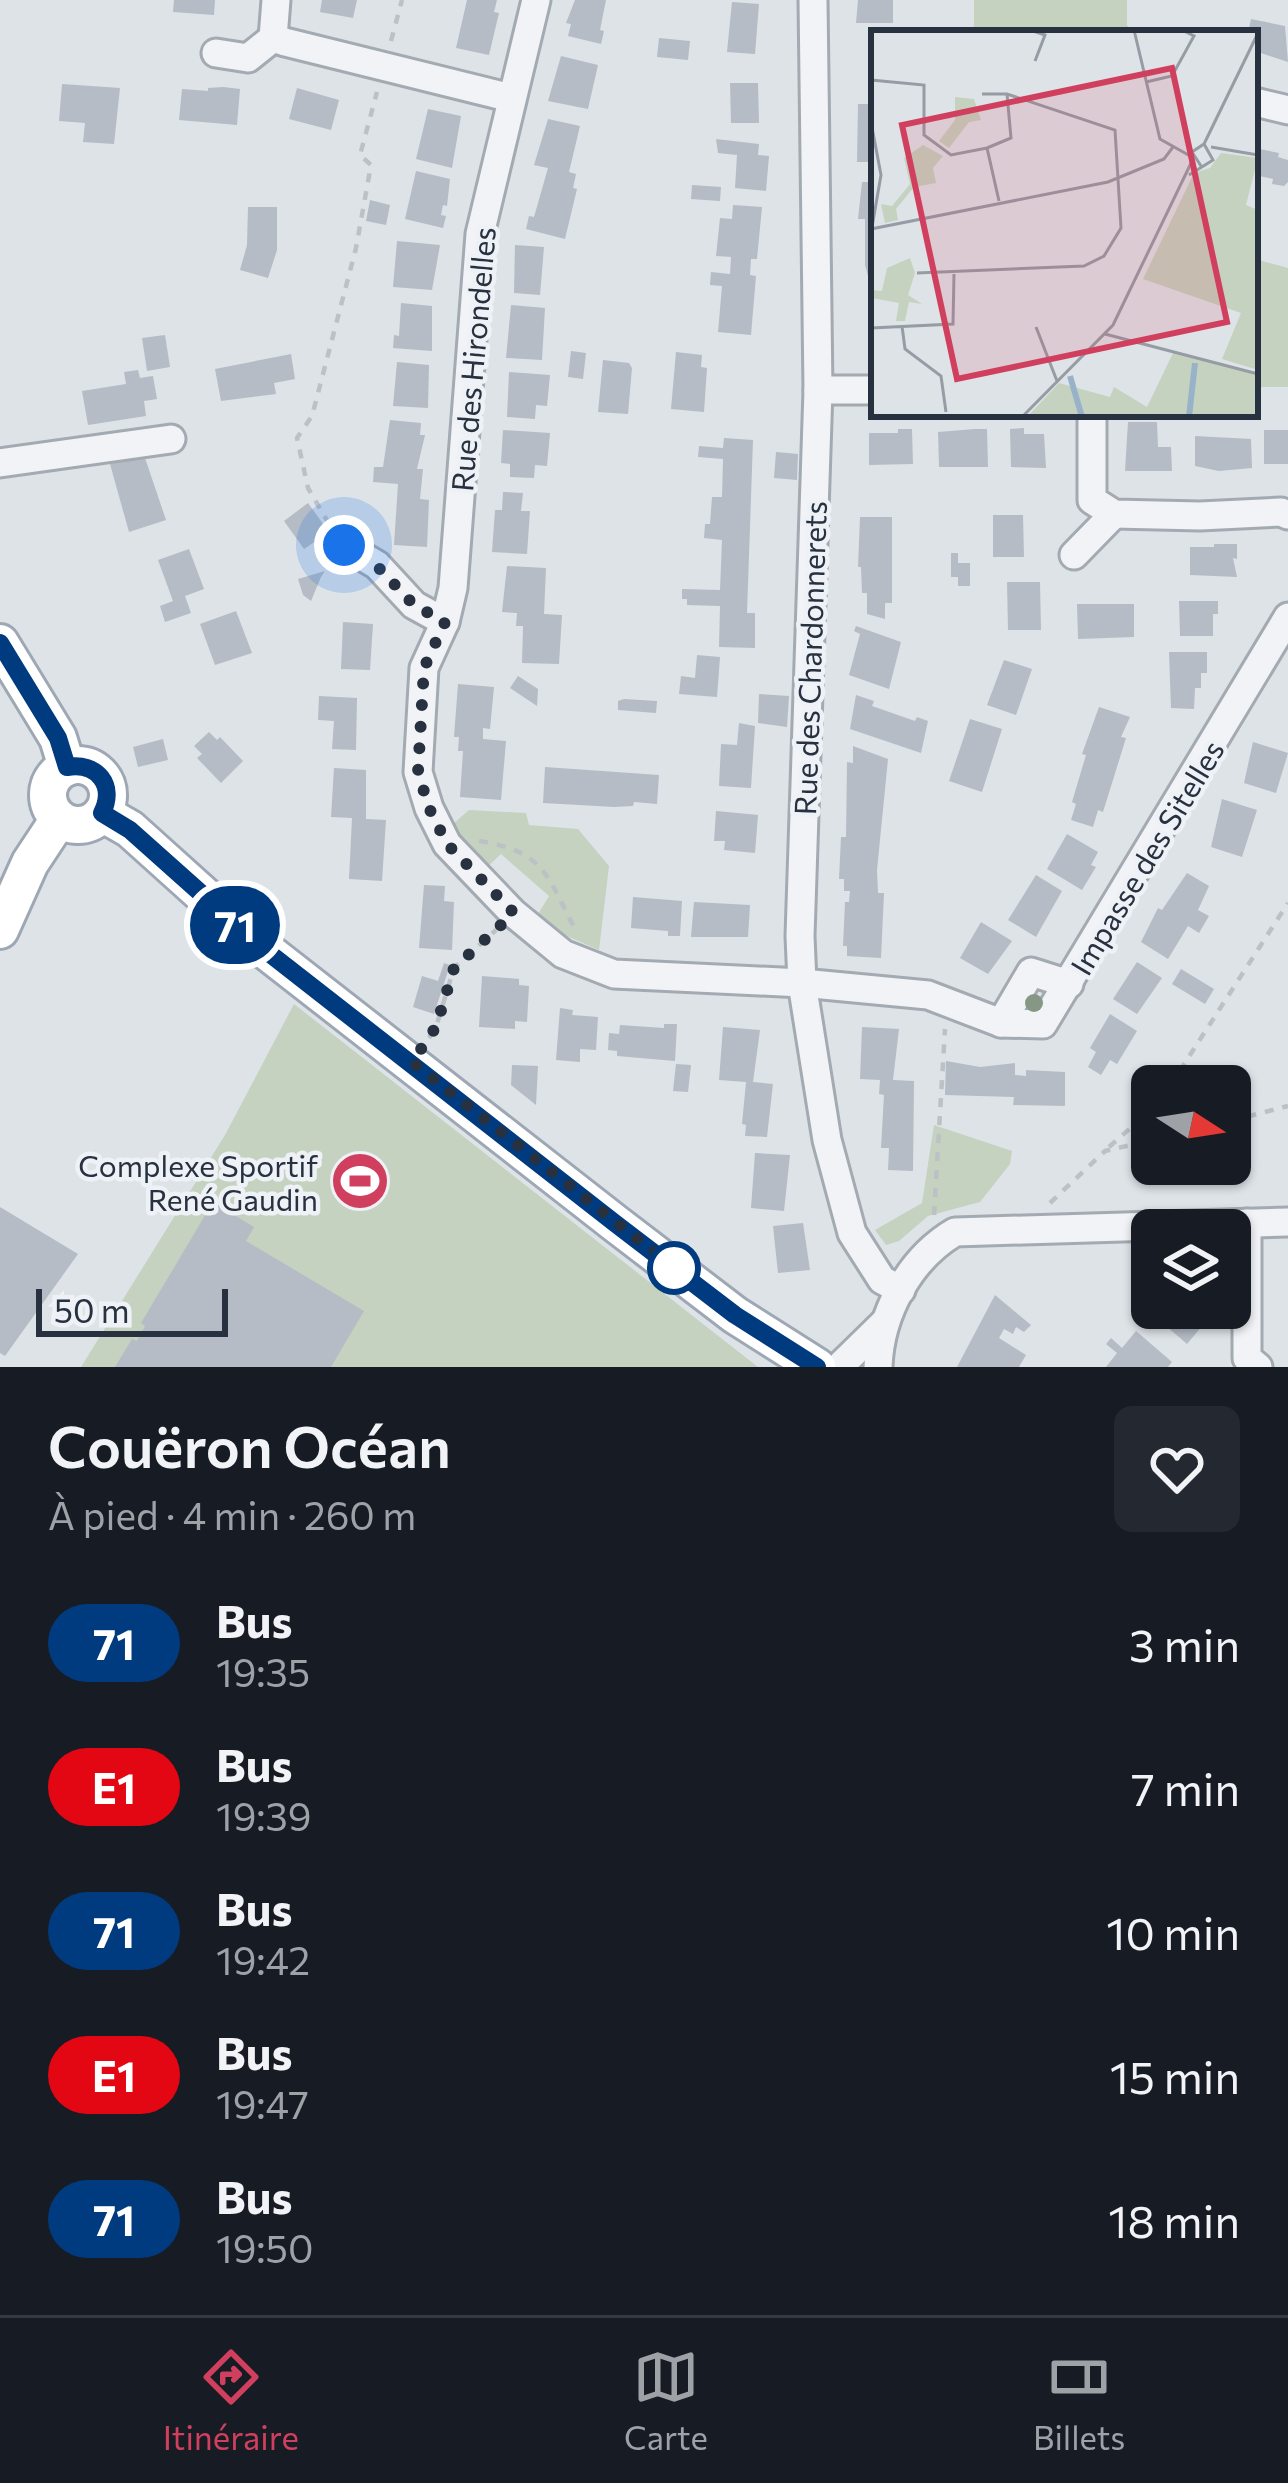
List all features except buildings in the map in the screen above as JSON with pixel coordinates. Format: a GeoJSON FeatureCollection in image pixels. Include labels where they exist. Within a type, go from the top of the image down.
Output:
{"type":"FeatureCollection","features":[{"type":"Feature","properties":{"kind":"main road"},"geometry":{"type":"LineString","coordinates":[[0,643],[58,738],[67,767]]}},
{"type":"Feature","properties":{"kind":"main road"},"geometry":{"type":"LineString","coordinates":[[86,766],[102,777],[108,796],[102,813],[86,824],[59,819],[48,802],[51,781],[67,767],[86,766]]}},
{"type":"Feature","properties":{"kind":"main road"},"geometry":{"type":"LineString","coordinates":[[102,813],[130,830],[260,946],[735,1315],[817,1367]]}},
{"type":"Feature","properties":{"kind":"main road"},"geometry":{"type":"LineString","coordinates":[[0,930],[30,863],[59,819]]}},
{"type":"Feature","properties":{"kind":"main road"},"geometry":{"type":"LineString","coordinates":[[735,1315],[770,1367]]}},
{"type":"Feature","properties":{"kind":"street"},"geometry":{"type":"LineString","coordinates":[[216,53],[248,58],[274,38],[276,0]]}},
{"type":"Feature","properties":{"kind":"street","name":"Rue des Hirondelles"},"geometry":{"type":"LineString","coordinates":[[536,0],[480,234],[453,588],[445,622],[424,668],[418,772],[447,844],[514,913],[563,954],[614,974],[802,982]]}},
{"type":"Feature","properties":{"kind":"street","name":"Rue des Chardonnerets"},"geometry":{"type":"LineString","coordinates":[[813,0],[818,391],[802,982],[827,1140],[852,1233],[883,1280],[901,1290]]}},
{"type":"Feature","properties":{"kind":"street"},"geometry":{"type":"LineString","coordinates":[[274,38],[511,98]]}},
{"type":"Feature","properties":{"kind":"street"},"geometry":{"type":"LineString","coordinates":[[1258,103],[1288,110]]}},
{"type":"Feature","properties":{"kind":"street"},"geometry":{"type":"LineString","coordinates":[[818,391],[871,390]]}},
{"type":"Feature","properties":{"kind":"street"},"geometry":{"type":"LineString","coordinates":[[1091,417],[1092,500],[1114,514],[1288,515]]}},
{"type":"Feature","properties":{"kind":"street"},"geometry":{"type":"LineString","coordinates":[[0,464],[171,439]]}},
{"type":"Feature","properties":{"kind":"street"},"geometry":{"type":"LineString","coordinates":[[1074,555],[1114,514]]}},
{"type":"Feature","properties":{"kind":"street"},"geometry":{"type":"LineString","coordinates":[[344,545],[376,565],[414,605],[445,622]]}},
{"type":"Feature","properties":{"kind":"street","name":"Impasse des Sitelles"},"geometry":{"type":"LineString","coordinates":[[802,982],[928,995],[1000,1024],[1043,1024],[1288,617]]}},
{"type":"Feature","properties":{"kind":"street"},"geometry":{"type":"LineString","coordinates":[[1251,1223],[1288,1222]]}},
{"type":"Feature","properties":{"kind":"street"},"geometry":{"type":"LineString","coordinates":[[878,1367],[885,1322],[901,1290],[932,1245],[955,1232],[1131,1226]]}},
{"type":"Feature","properties":{"kind":"street"},"geometry":{"type":"LineString","coordinates":[[839,1367],[885,1322]]}},
{"type":"Feature","properties":{"kind":"street"},"geometry":{"type":"LineString","coordinates":[[1247,1329],[1247,1358],[1258,1367]]}},
{"type":"Feature","properties":{"kind":"path"},"geometry":{"type":"LineString","coordinates":[[344,545],[308,488],[297,438],[312,416],[356,248],[371,165],[361,155],[402,0]]}},
{"type":"Feature","properties":{"kind":"path"},"geometry":{"type":"LineString","coordinates":[[447,844],[478,841],[514,847],[537,862],[598,968]]}},
{"type":"Feature","properties":{"kind":"path"},"geometry":{"type":"LineString","coordinates":[[1184,1065],[1288,903]]}},
{"type":"Feature","properties":{"kind":"path"},"geometry":{"type":"LineString","coordinates":[[412,1062],[436,1027],[454,968],[514,913]]}},
{"type":"Feature","properties":{"kind":"path"},"geometry":{"type":"LineString","coordinates":[[932,1245],[942,1052],[949,1005]]}},
{"type":"Feature","properties":{"kind":"path"},"geometry":{"type":"LineString","coordinates":[[1251,1116],[1288,1106]]}},
{"type":"Feature","properties":{"kind":"path"},"geometry":{"type":"LineString","coordinates":[[1035,1228],[1047,1206],[1131,1128]]}},
{"type":"Feature","properties":{"kind":"path"},"geometry":{"type":"LineString","coordinates":[[1105,1151],[1131,1145]]}},
{"type":"Feature","properties":{"kind":"green space"},"geometry":{"type":"Polygon","coordinates":[[[974,0],[1127,0],[1131,30],[974,30],[974,0]]]}},
{"type":"Feature","properties":{"kind":"green space"},"geometry":{"type":"Polygon","coordinates":[[[1258,260],[1288,268],[1288,387],[1258,387],[1258,260]]]}},
{"type":"Feature","properties":{"kind":"green space"},"geometry":{"type":"Polygon","coordinates":[[[469,810],[526,813],[529,825],[578,829],[609,866],[599,950],[562,934],[538,914],[549,896],[501,854],[486,868],[463,847],[453,824],[469,810]]]}},
{"type":"Feature","properties":{"kind":"green space","name":"Complexe Sportif René Gaudin"},"geometry":{"type":"Polygon","coordinates":[[[294,1004],[758,1367],[81,1367],[225,1135],[294,1004]]]}},
{"type":"Feature","properties":{"kind":"green space"},"geometry":{"type":"Polygon","coordinates":[[[934,1125],[1012,1151],[1010,1164],[980,1202],[928,1216],[899,1241],[886,1245],[875,1230],[922,1203],[934,1125]]]}},
{"type":"Feature","properties":{"kind":"bus line","name":"71"},"geometry":{"type":"LineString","coordinates":[[0,643],[58,738],[67,767],[86,766],[102,777],[108,796],[102,813],[130,830],[260,946],[616,1224],[735,1315],[817,1367]]}},
{"type":"Feature","properties":{"kind":"place","name":"Complexe Sportif René Gaudin"},"geometry":{"type":"Point","coordinates":[360,1181]}},
{"type":"Feature","properties":{"kind":"route"},"geometry":{"type":"LineString","coordinates":[[344,545],[376,565],[414,605],[445,622],[424,668],[418,772],[447,844],[514,913],[454,968],[436,1027],[412,1062],[677,1270],[674,1268]]}}]}
